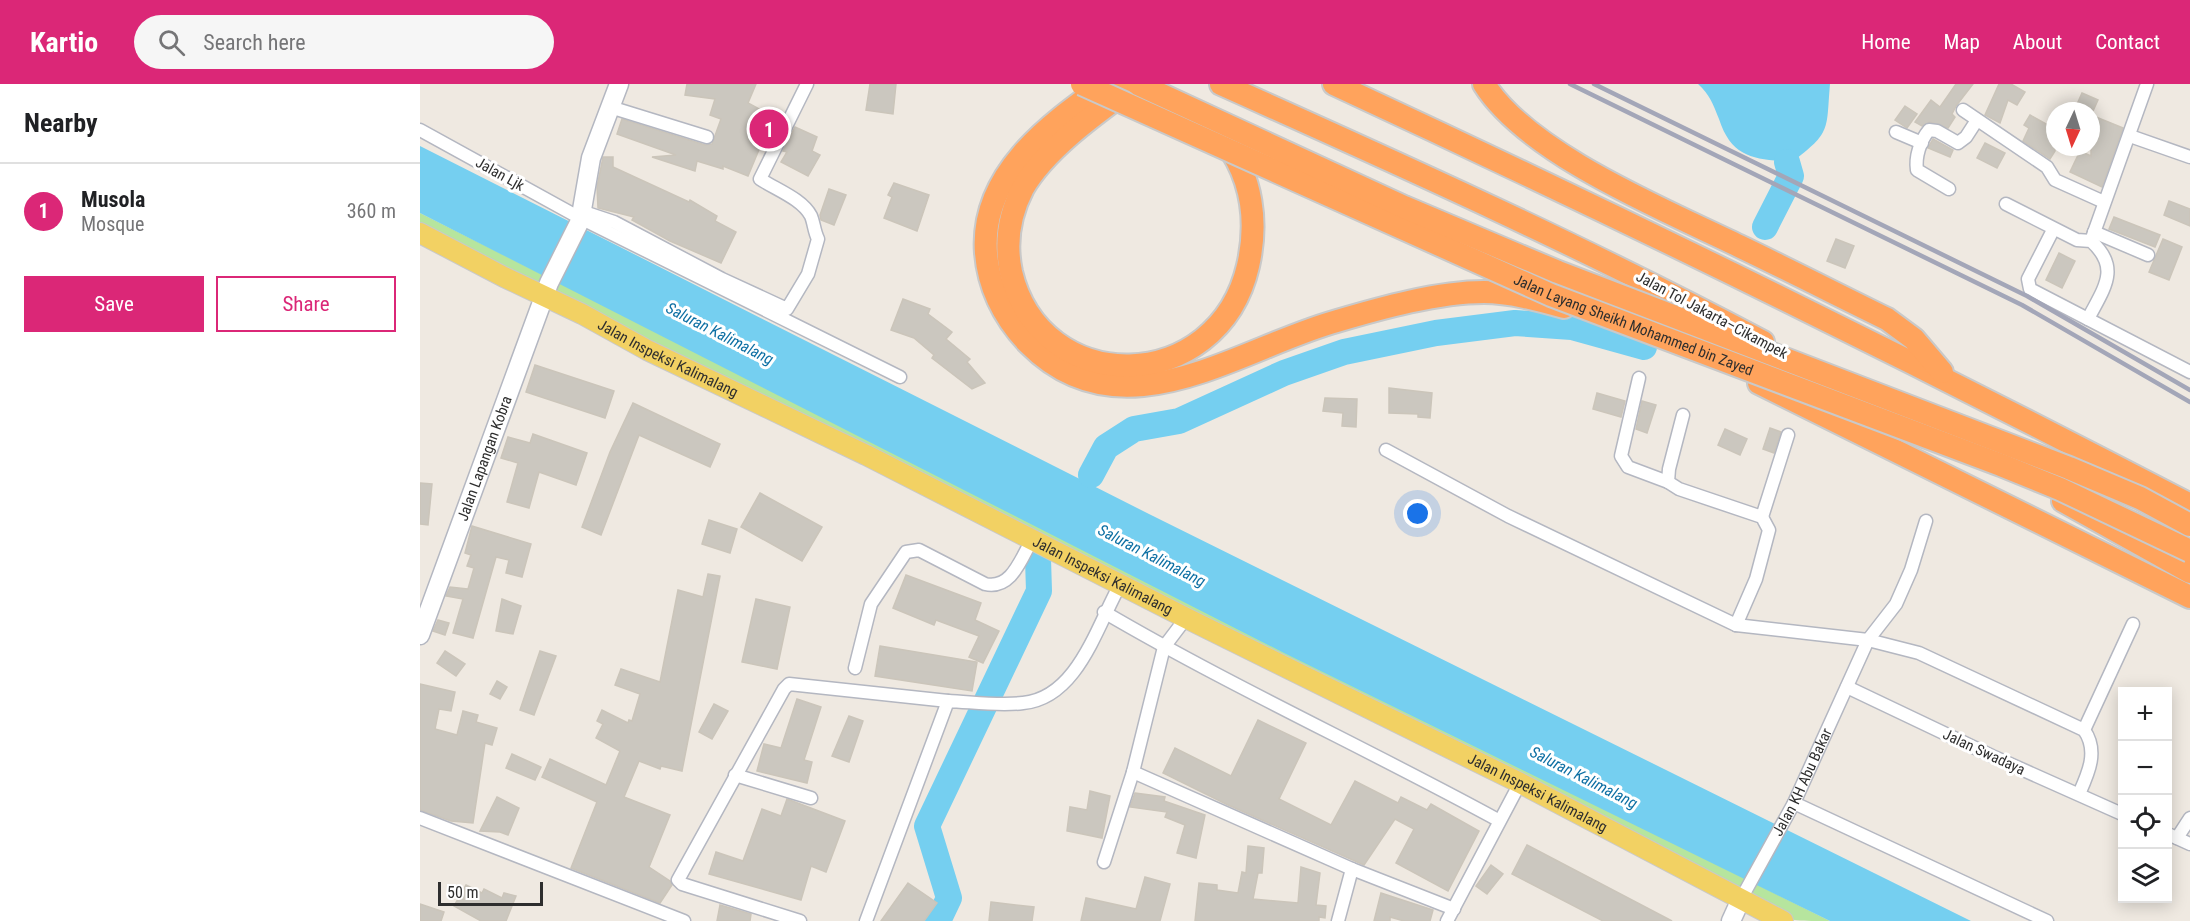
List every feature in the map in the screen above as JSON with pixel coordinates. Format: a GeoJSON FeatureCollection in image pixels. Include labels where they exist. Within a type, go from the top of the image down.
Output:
{"type":"FeatureCollection","features":[{"type":"Feature","properties":{"kind":"highway"},"geometry":{"type":"LineString","coordinates":[[1137,84],[1096,92],[1027,148],[1010,167],[996,191],[987,221],[987,268],[999,306],[1014,329],[1034,349],[1072,375],[1119,386],[1166,383],[1213,370],[1336,321],[1441,297],[1485,292],[1547,302],[1597,315],[1704,356],[2190,597]]}},
{"type":"Feature","properties":{"kind":"highway","name":"Jalan Layang Sheikh Mohammed bin Zayed"},"geometry":{"type":"LineString","coordinates":[[1137,84],[1404,207],[1547,268],[2069,468],[2140,498],[2190,525]]}},
{"type":"Feature","properties":{"kind":"highway"},"geometry":{"type":"LineString","coordinates":[[1096,92],[1023,188],[1014,209],[1007,237],[1010,265],[1017,294],[1031,320],[1062,346],[1090,359],[1120,366],[1140,366],[1163,362],[1187,352],[1210,335],[1229,313],[1244,282],[1253,225],[1251,197],[1236,157],[1224,139],[1209,121],[1188,105],[1148,84]]}},
{"type":"Feature","properties":{"kind":"highway","name":"Jalan Tol Jakarta–Cikampek"},"geometry":{"type":"LineString","coordinates":[[1221,84],[1428,176],[1639,277],[1894,410],[2190,572]]}},
{"type":"Feature","properties":{"kind":"highway"},"geometry":{"type":"LineString","coordinates":[[1334,84],[1576,196],[1949,379],[2190,505]]}},
{"type":"Feature","properties":{"kind":"highway"},"geometry":{"type":"LineString","coordinates":[[1484,84],[1493,99],[1531,135],[1662,210],[1887,319],[1914,339],[1949,379]]}},
{"type":"Feature","properties":{"kind":"highway","name":"Jalan Layang Sheikh Mohammed bin Zayed"},"geometry":{"type":"LineString","coordinates":[[1096,92],[1551,295],[2001,465],[2069,493],[2190,551]]}},
{"type":"Feature","properties":{"kind":"main road","name":"Jalan Inspeksi Kalimalang"},"geometry":{"type":"LineString","coordinates":[[420,233],[546,289],[647,350],[1033,538],[1186,618],[1745,893],[1784,921]]}},
{"type":"Feature","properties":{"kind":"street"},"geometry":{"type":"LineString","coordinates":[[580,217],[614,222],[722,279],[787,309],[808,274],[818,239],[813,228],[813,219],[803,204],[760,179],[767,160],[807,84]]}},
{"type":"Feature","properties":{"kind":"street"},"geometry":{"type":"LineString","coordinates":[[2092,236],[2147,84]]}},
{"type":"Feature","properties":{"kind":"street"},"geometry":{"type":"LineString","coordinates":[[615,91],[707,137]]}},
{"type":"Feature","properties":{"kind":"street","name":"Jalan Lapangan Kobra"},"geometry":{"type":"LineString","coordinates":[[420,635],[546,289],[580,217],[591,158],[615,91]]}},
{"type":"Feature","properties":{"kind":"street"},"geometry":{"type":"LineString","coordinates":[[1963,110],[2047,167],[2055,180],[2104,202]]}},
{"type":"Feature","properties":{"kind":"street"},"geometry":{"type":"LineString","coordinates":[[1949,189],[1917,170],[1918,154],[1922,143],[1929,130],[1937,131],[1952,141],[1959,142],[1977,120]]}},
{"type":"Feature","properties":{"kind":"street","name":"Jalan Ljk"},"geometry":{"type":"LineString","coordinates":[[420,130],[580,217]]}},
{"type":"Feature","properties":{"kind":"street"},"geometry":{"type":"LineString","coordinates":[[1896,132],[1922,143]]}},
{"type":"Feature","properties":{"kind":"street"},"geometry":{"type":"LineString","coordinates":[[2130,136],[2190,157]]}},
{"type":"Feature","properties":{"kind":"street"},"geometry":{"type":"LineString","coordinates":[[2006,204],[2053,230],[2077,240],[2092,236],[2148,255]]}},
{"type":"Feature","properties":{"kind":"street"},"geometry":{"type":"LineString","coordinates":[[580,217],[900,377]]}},
{"type":"Feature","properties":{"kind":"street"},"geometry":{"type":"LineString","coordinates":[[2053,230],[2028,279],[2028,285],[2190,372]]}},
{"type":"Feature","properties":{"kind":"street"},"geometry":{"type":"LineString","coordinates":[[2088,319],[2105,287],[2107,273],[2107,260],[2092,236]]}},
{"type":"Feature","properties":{"kind":"street"},"geometry":{"type":"LineString","coordinates":[[1639,378],[1621,456],[1628,467],[1668,482],[1679,489],[1762,517],[1769,530],[1756,579],[1736,625]]}},
{"type":"Feature","properties":{"kind":"street"},"geometry":{"type":"LineString","coordinates":[[1668,482],[1669,469],[1683,415]]}},
{"type":"Feature","properties":{"kind":"street"},"geometry":{"type":"LineString","coordinates":[[1762,517],[1788,435]]}},
{"type":"Feature","properties":{"kind":"street"},"geometry":{"type":"LineString","coordinates":[[1386,450],[1508,516],[1736,625],[1868,640],[1919,653],[2084,730],[2088,736],[2092,754],[2079,794]]}},
{"type":"Feature","properties":{"kind":"street","name":"Jalan KH Abu Bakar"},"geometry":{"type":"LineString","coordinates":[[1731,921],[1794,803],[1868,640],[1896,604],[1911,570],[1926,521]]}},
{"type":"Feature","properties":{"kind":"street"},"geometry":{"type":"LineString","coordinates":[[855,668],[871,604],[906,552],[920,550],[985,584],[995,586],[1008,580],[1033,538]]}},
{"type":"Feature","properties":{"kind":"street"},"geometry":{"type":"LineString","coordinates":[[800,921],[682,884],[678,880],[735,775],[789,684],[948,701],[1023,703],[1047,698],[1066,684],[1084,655],[1104,612],[1121,583]]}},
{"type":"Feature","properties":{"kind":"street"},"geometry":{"type":"LineString","coordinates":[[1104,612],[1164,647],[1498,820]]}},
{"type":"Feature","properties":{"kind":"street"},"geometry":{"type":"LineString","coordinates":[[1104,862],[1133,772],[1164,647],[1186,618]]}},
{"type":"Feature","properties":{"kind":"street"},"geometry":{"type":"LineString","coordinates":[[2084,730],[2133,624]]}},
{"type":"Feature","properties":{"kind":"street","name":"Jalan Swadaya"},"geometry":{"type":"LineString","coordinates":[[1847,687],[2118,812]]}},
{"type":"Feature","properties":{"kind":"street"},"geometry":{"type":"LineString","coordinates":[[866,921],[948,701]]}},
{"type":"Feature","properties":{"kind":"street"},"geometry":{"type":"LineString","coordinates":[[1133,772],[1352,869],[1454,909]]}},
{"type":"Feature","properties":{"kind":"street"},"geometry":{"type":"LineString","coordinates":[[735,775],[811,798]]}},
{"type":"Feature","properties":{"kind":"street"},"geometry":{"type":"LineString","coordinates":[[1447,921],[1498,820],[1520,783]]}},
{"type":"Feature","properties":{"kind":"street"},"geometry":{"type":"LineString","coordinates":[[1794,803],[2047,921]]}},
{"type":"Feature","properties":{"kind":"street"},"geometry":{"type":"LineString","coordinates":[[420,818],[684,921]]}},
{"type":"Feature","properties":{"kind":"street"},"geometry":{"type":"LineString","coordinates":[[2190,818],[2172,836],[2190,844]]}},
{"type":"Feature","properties":{"kind":"street"},"geometry":{"type":"LineString","coordinates":[[1338,921],[1352,869]]}},
{"type":"Feature","properties":{"kind":"green space"},"geometry":{"type":"Polygon","coordinates":[[[420,213],[1830,921],[1783,917],[1767,907],[1748,888],[1708,883],[582,314],[549,283],[504,277],[420,233],[420,213]]]}},
{"type":"Feature","properties":{"kind":"water"},"geometry":{"type":"Polygon","coordinates":[[[1698,84],[1830,84],[1827,121],[1821,136],[1792,162],[1756,158],[1738,149],[1731,142],[1724,132],[1711,100],[1698,84]]]}},
{"type":"Feature","properties":{"kind":"water","name":"Saluran Kalimalang"},"geometry":{"type":"Polygon","coordinates":[[[420,146],[1149,514],[1971,921],[1830,921],[1284,653],[420,213],[420,146]]]}},
{"type":"Feature","properties":{"kind":"building"},"geometry":{"type":"Polygon","coordinates":[[[687,84],[756,84],[748,103],[780,120],[769,143],[763,140],[748,176],[723,166],[723,169],[697,161],[695,171],[652,157],[676,155],[617,134],[622,119],[705,145],[712,144],[721,119],[710,115],[715,99],[685,95],[687,84]]]}},
{"type":"Feature","properties":{"kind":"building"},"geometry":{"type":"Polygon","coordinates":[[[870,84],[896,84],[893,114],[866,110],[870,84]]]}},
{"type":"Feature","properties":{"kind":"building"},"geometry":{"type":"Polygon","coordinates":[[[1956,84],[1973,84],[1956,106],[1952,114],[1955,117],[1948,128],[1930,122],[1922,126],[1915,122],[1931,100],[1940,107],[1956,84]]]}},
{"type":"Feature","properties":{"kind":"building"},"geometry":{"type":"Polygon","coordinates":[[[1999,84],[2011,84],[2025,92],[2017,105],[2008,100],[2000,123],[1985,115],[1999,84]]]}},
{"type":"Feature","properties":{"kind":"building"},"geometry":{"type":"Polygon","coordinates":[[[2082,93],[2098,100],[2097,102],[2078,102],[2082,93]]]}},
{"type":"Feature","properties":{"kind":"building"},"geometry":{"type":"Polygon","coordinates":[[[1905,106],[1917,114],[1907,128],[1895,120],[1905,106]]]}},
{"type":"Feature","properties":{"kind":"building"},"geometry":{"type":"Polygon","coordinates":[[[2030,115],[2046,124],[2046,156],[2052,156],[2050,159],[2023,141],[2029,128],[2024,125],[2030,115]]]}},
{"type":"Feature","properties":{"kind":"building"},"geometry":{"type":"Polygon","coordinates":[[[2100,119],[2123,128],[2102,187],[2070,172],[2078,156],[2100,156],[2100,119]]]}},
{"type":"Feature","properties":{"kind":"building"},"geometry":{"type":"Polygon","coordinates":[[[795,127],[817,137],[812,151],[820,155],[808,176],[781,162],[787,152],[783,151],[795,127]]]}},
{"type":"Feature","properties":{"kind":"building"},"geometry":{"type":"Polygon","coordinates":[[[1933,139],[1953,150],[1950,157],[1928,148],[1933,139]]]}},
{"type":"Feature","properties":{"kind":"building"},"geometry":{"type":"Polygon","coordinates":[[[1985,143],[2005,153],[1997,168],[1977,158],[1985,143]]]}},
{"type":"Feature","properties":{"kind":"building"},"geometry":{"type":"Polygon","coordinates":[[[603,157],[613,157],[613,167],[689,202],[690,200],[717,216],[715,221],[736,232],[721,263],[670,241],[632,220],[634,217],[598,208],[597,187],[603,157]]]}},
{"type":"Feature","properties":{"kind":"building"},"geometry":{"type":"Polygon","coordinates":[[[894,183],[929,195],[917,231],[884,218],[892,197],[888,195],[894,183]]]}},
{"type":"Feature","properties":{"kind":"building"},"geometry":{"type":"Polygon","coordinates":[[[829,189],[846,195],[834,225],[821,220],[820,215],[829,189]]]}},
{"type":"Feature","properties":{"kind":"building"},"geometry":{"type":"Polygon","coordinates":[[[2169,201],[2190,209],[2190,226],[2164,215],[2169,201]]]}},
{"type":"Feature","properties":{"kind":"building"},"geometry":{"type":"Polygon","coordinates":[[[2114,217],[2160,235],[2155,247],[2109,229],[2114,217]]]}},
{"type":"Feature","properties":{"kind":"building"},"geometry":{"type":"Polygon","coordinates":[[[1836,239],[1854,246],[1845,268],[1827,261],[1836,239]]]}},
{"type":"Feature","properties":{"kind":"building"},"geometry":{"type":"Polygon","coordinates":[[[2163,239],[2182,247],[2169,280],[2149,272],[2163,239]]]}},
{"type":"Feature","properties":{"kind":"building"},"geometry":{"type":"Polygon","coordinates":[[[2059,253],[2075,261],[2062,288],[2046,280],[2059,253]]]}},
{"type":"Feature","properties":{"kind":"building"},"geometry":{"type":"Polygon","coordinates":[[[903,299],[930,309],[928,314],[952,332],[946,339],[970,359],[967,362],[985,383],[972,389],[932,358],[934,355],[914,338],[891,330],[903,299]]]}},
{"type":"Feature","properties":{"kind":"building"},"geometry":{"type":"Polygon","coordinates":[[[535,365],[614,391],[605,418],[526,392],[535,365]]]}},
{"type":"Feature","properties":{"kind":"building"},"geometry":{"type":"Polygon","coordinates":[[[1389,388],[1432,393],[1430,418],[1418,417],[1418,414],[1389,413],[1389,388]]]}},
{"type":"Feature","properties":{"kind":"building"},"geometry":{"type":"Polygon","coordinates":[[[1597,393],[1625,401],[1621,417],[1593,409],[1597,393]]]}},
{"type":"Feature","properties":{"kind":"building"},"geometry":{"type":"Polygon","coordinates":[[[1325,398],[1357,399],[1356,427],[1342,426],[1343,413],[1323,411],[1325,398]]]}},
{"type":"Feature","properties":{"kind":"building"},"geometry":{"type":"Polygon","coordinates":[[[1642,401],[1656,405],[1647,433],[1636,429],[1642,401]]]}},
{"type":"Feature","properties":{"kind":"building"},"geometry":{"type":"Polygon","coordinates":[[[633,403],[720,444],[710,467],[639,435],[601,535],[582,527],[610,452],[633,403]]]}},
{"type":"Feature","properties":{"kind":"building"},"geometry":{"type":"Polygon","coordinates":[[[1770,428],[1781,432],[1774,453],[1763,449],[1770,428]]]}},
{"type":"Feature","properties":{"kind":"building"},"geometry":{"type":"Polygon","coordinates":[[[1725,429],[1747,439],[1740,455],[1718,445],[1725,429]]]}},
{"type":"Feature","properties":{"kind":"building"},"geometry":{"type":"Polygon","coordinates":[[[533,434],[587,453],[576,485],[539,472],[529,508],[507,502],[518,463],[501,458],[508,437],[530,443],[533,434]]]}},
{"type":"Feature","properties":{"kind":"building"},"geometry":{"type":"Polygon","coordinates":[[[420,483],[432,484],[428,525],[420,524],[420,483]]]}},
{"type":"Feature","properties":{"kind":"building"},"geometry":{"type":"Polygon","coordinates":[[[760,493],[822,527],[802,561],[741,527],[760,493]]]}},
{"type":"Feature","properties":{"kind":"building"},"geometry":{"type":"Polygon","coordinates":[[[709,520],[737,529],[730,553],[702,544],[709,520]]]}},
{"type":"Feature","properties":{"kind":"building"},"geometry":{"type":"Polygon","coordinates":[[[472,526],[531,544],[522,577],[506,573],[509,560],[496,557],[473,638],[453,633],[463,599],[446,596],[450,587],[468,589],[474,568],[467,566],[471,555],[465,553],[472,526]]]}},
{"type":"Feature","properties":{"kind":"building"},"geometry":{"type":"Polygon","coordinates":[[[708,574],[720,576],[682,771],[661,766],[660,769],[639,761],[624,797],[670,815],[649,867],[670,881],[672,885],[660,903],[571,868],[597,802],[542,777],[550,759],[606,785],[620,751],[596,738],[603,724],[597,721],[602,710],[628,723],[629,720],[632,721],[640,694],[615,685],[621,669],[660,682],[678,590],[703,597],[708,574]]]}},
{"type":"Feature","properties":{"kind":"building"},"geometry":{"type":"Polygon","coordinates":[[[906,575],[981,603],[975,620],[999,631],[983,663],[969,657],[979,636],[936,620],[934,625],[893,608],[906,575]]]}},
{"type":"Feature","properties":{"kind":"building"},"geometry":{"type":"Polygon","coordinates":[[[502,599],[521,606],[513,634],[496,631],[502,599]]]}},
{"type":"Feature","properties":{"kind":"building"},"geometry":{"type":"Polygon","coordinates":[[[756,599],[790,607],[777,669],[742,662],[756,599]]]}},
{"type":"Feature","properties":{"kind":"building"},"geometry":{"type":"Polygon","coordinates":[[[438,620],[449,623],[445,635],[433,631],[438,620]]]}},
{"type":"Feature","properties":{"kind":"building"},"geometry":{"type":"Polygon","coordinates":[[[880,646],[977,662],[972,691],[875,676],[880,646]]]}},
{"type":"Feature","properties":{"kind":"building"},"geometry":{"type":"Polygon","coordinates":[[[445,651],[465,664],[456,676],[437,663],[445,651]]]}},
{"type":"Feature","properties":{"kind":"building"},"geometry":{"type":"Polygon","coordinates":[[[540,651],[556,656],[534,715],[520,710],[540,651]]]}},
{"type":"Feature","properties":{"kind":"building"},"geometry":{"type":"Polygon","coordinates":[[[497,681],[507,687],[500,699],[490,694],[497,681]]]}},
{"type":"Feature","properties":{"kind":"building"},"geometry":{"type":"Polygon","coordinates":[[[420,684],[455,692],[451,711],[439,709],[435,729],[457,735],[463,711],[478,715],[476,722],[497,728],[492,745],[485,743],[473,823],[451,821],[420,810],[420,684]]]}},
{"type":"Feature","properties":{"kind":"building"},"geometry":{"type":"Polygon","coordinates":[[[797,699],[821,707],[804,760],[812,762],[807,783],[757,771],[764,744],[781,748],[797,699]]]}},
{"type":"Feature","properties":{"kind":"building"},"geometry":{"type":"Polygon","coordinates":[[[714,704],[728,711],[712,739],[699,732],[714,704]]]}},
{"type":"Feature","properties":{"kind":"building"},"geometry":{"type":"Polygon","coordinates":[[[849,716],[863,721],[849,762],[832,756],[849,716]]]}},
{"type":"Feature","properties":{"kind":"building"},"geometry":{"type":"Polygon","coordinates":[[[1258,720],[1306,743],[1279,799],[1331,825],[1355,781],[1398,803],[1401,797],[1427,810],[1431,804],[1479,831],[1448,891],[1396,863],[1414,829],[1395,819],[1364,865],[1226,804],[1163,773],[1175,748],[1231,776],[1258,720]]]}},
{"type":"Feature","properties":{"kind":"building"},"geometry":{"type":"Polygon","coordinates":[[[512,754],[541,767],[535,780],[506,768],[512,754]]]}},
{"type":"Feature","properties":{"kind":"building"},"geometry":{"type":"Polygon","coordinates":[[[1090,791],[1110,796],[1102,838],[1067,831],[1070,807],[1087,810],[1090,791]]]}},
{"type":"Feature","properties":{"kind":"building"},"geometry":{"type":"Polygon","coordinates":[[[1135,793],[1165,797],[1164,801],[1205,815],[1196,858],[1177,853],[1185,825],[1165,817],[1167,812],[1130,807],[1135,793]]]}},
{"type":"Feature","properties":{"kind":"building"},"geometry":{"type":"Polygon","coordinates":[[[497,797],[519,808],[508,835],[500,832],[480,831],[497,797]]]}},
{"type":"Feature","properties":{"kind":"building"},"geometry":{"type":"Polygon","coordinates":[[[787,799],[845,821],[826,872],[811,866],[801,900],[709,874],[716,852],[743,861],[762,809],[781,816],[787,799]]]}},
{"type":"Feature","properties":{"kind":"building"},"geometry":{"type":"Polygon","coordinates":[[[1527,845],[1672,921],[1603,921],[1512,874],[1527,845]]]}},
{"type":"Feature","properties":{"kind":"building"},"geometry":{"type":"Polygon","coordinates":[[[1248,846],[1264,848],[1262,873],[1258,873],[1253,899],[1298,903],[1301,867],[1320,873],[1316,905],[1326,906],[1325,918],[1319,917],[1319,921],[1195,921],[1199,883],[1217,885],[1217,890],[1238,893],[1242,872],[1246,873],[1248,846]]]}},
{"type":"Feature","properties":{"kind":"building"},"geometry":{"type":"Polygon","coordinates":[[[1491,865],[1503,874],[1487,894],[1476,886],[1491,865]]]}},
{"type":"Feature","properties":{"kind":"building"},"geometry":{"type":"Polygon","coordinates":[[[1145,877],[1170,884],[1160,921],[1081,921],[1086,898],[1136,909],[1145,877]]]}},
{"type":"Feature","properties":{"kind":"building"},"geometry":{"type":"Polygon","coordinates":[[[908,883],[937,903],[924,921],[881,921],[908,883]]]}},
{"type":"Feature","properties":{"kind":"building"},"geometry":{"type":"Polygon","coordinates":[[[466,885],[482,893],[484,889],[502,898],[504,893],[516,896],[506,921],[481,921],[454,906],[466,885]]]}},
{"type":"Feature","properties":{"kind":"building"},"geometry":{"type":"Polygon","coordinates":[[[1381,893],[1433,910],[1430,921],[1404,921],[1390,917],[1390,921],[1374,921],[1381,893]]]}},
{"type":"Feature","properties":{"kind":"building"},"geometry":{"type":"Polygon","coordinates":[[[991,902],[1034,907],[1032,921],[989,921],[991,902]]]}},
{"type":"Feature","properties":{"kind":"building"},"geometry":{"type":"Polygon","coordinates":[[[420,904],[444,912],[441,921],[420,921],[420,904]]]}},
{"type":"Feature","properties":{"kind":"building"},"geometry":{"type":"Polygon","coordinates":[[[720,905],[751,914],[750,921],[717,921],[720,905]]]}},
{"type":"Feature","properties":{"kind":"waterway"},"geometry":{"type":"LineString","coordinates":[[1765,227],[1791,176],[1787,162]]}},
{"type":"Feature","properties":{"kind":"waterway"},"geometry":{"type":"LineString","coordinates":[[1091,475],[1106,447],[1134,429],[1179,421],[1284,373],[1344,352],[1436,333],[1515,323],[1572,327],[1644,347]]}},
{"type":"Feature","properties":{"kind":"waterway"},"geometry":{"type":"LineString","coordinates":[[938,921],[949,898],[927,826],[1039,591],[1038,559]]}},
{"type":"Feature","properties":{"kind":"railway"},"geometry":{"type":"LineString","coordinates":[[1570,84],[2022,305],[2190,402]]}},
{"type":"Feature","properties":{"kind":"railway"},"geometry":{"type":"LineString","coordinates":[[1594,84],[2027,296],[2190,390]]}},
{"type":"Feature","properties":{"kind":"place","name":"Musola"},"geometry":{"type":"Point","coordinates":[769,129]}}]}
